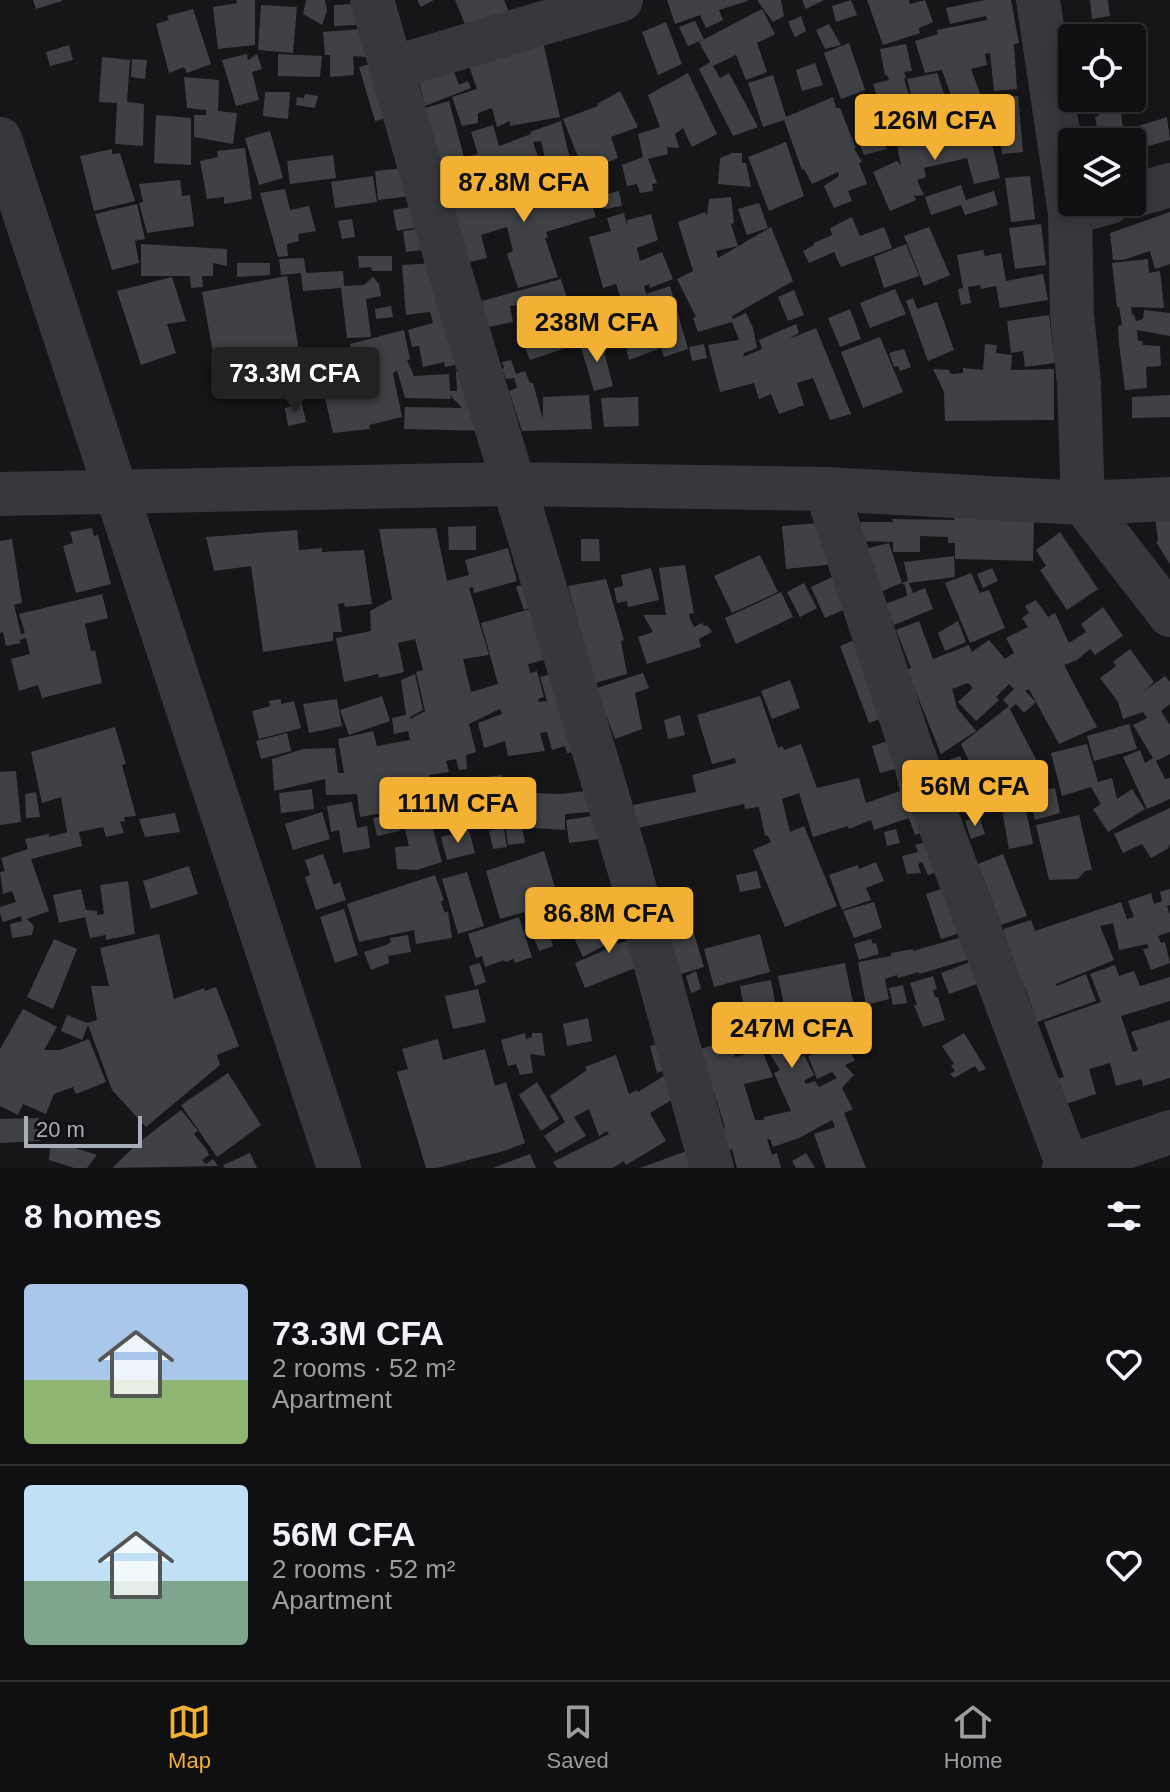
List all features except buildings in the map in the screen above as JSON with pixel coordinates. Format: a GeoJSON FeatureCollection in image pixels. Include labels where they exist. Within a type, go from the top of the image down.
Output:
{"type":"FeatureCollection","features":[{"type":"Feature","properties":{"kind":"street"},"geometry":{"type":"LineString","coordinates":[[372,0],[629,868],[712,1168]]}},
{"type":"Feature","properties":{"kind":"street"},"geometry":{"type":"LineString","coordinates":[[392,68],[621,0]]}},
{"type":"Feature","properties":{"kind":"street"},"geometry":{"type":"LineString","coordinates":[[1038,0],[1070,128]]}},
{"type":"Feature","properties":{"kind":"street"},"geometry":{"type":"LineString","coordinates":[[0,139],[339,1168]]}},
{"type":"Feature","properties":{"kind":"street"},"geometry":{"type":"LineString","coordinates":[[1146,192],[1170,185]]}},
{"type":"Feature","properties":{"kind":"street"},"geometry":{"type":"LineString","coordinates":[[1089,216],[1072,315],[1079,383],[1083,503],[1170,615]]}},
{"type":"Feature","properties":{"kind":"street"},"geometry":{"type":"LineString","coordinates":[[0,494],[513,484],[826,489],[1083,503],[1170,499]]}},
{"type":"Feature","properties":{"kind":"street"},"geometry":{"type":"LineString","coordinates":[[826,489],[911,748],[1066,1167],[1170,1132]]}}]}
